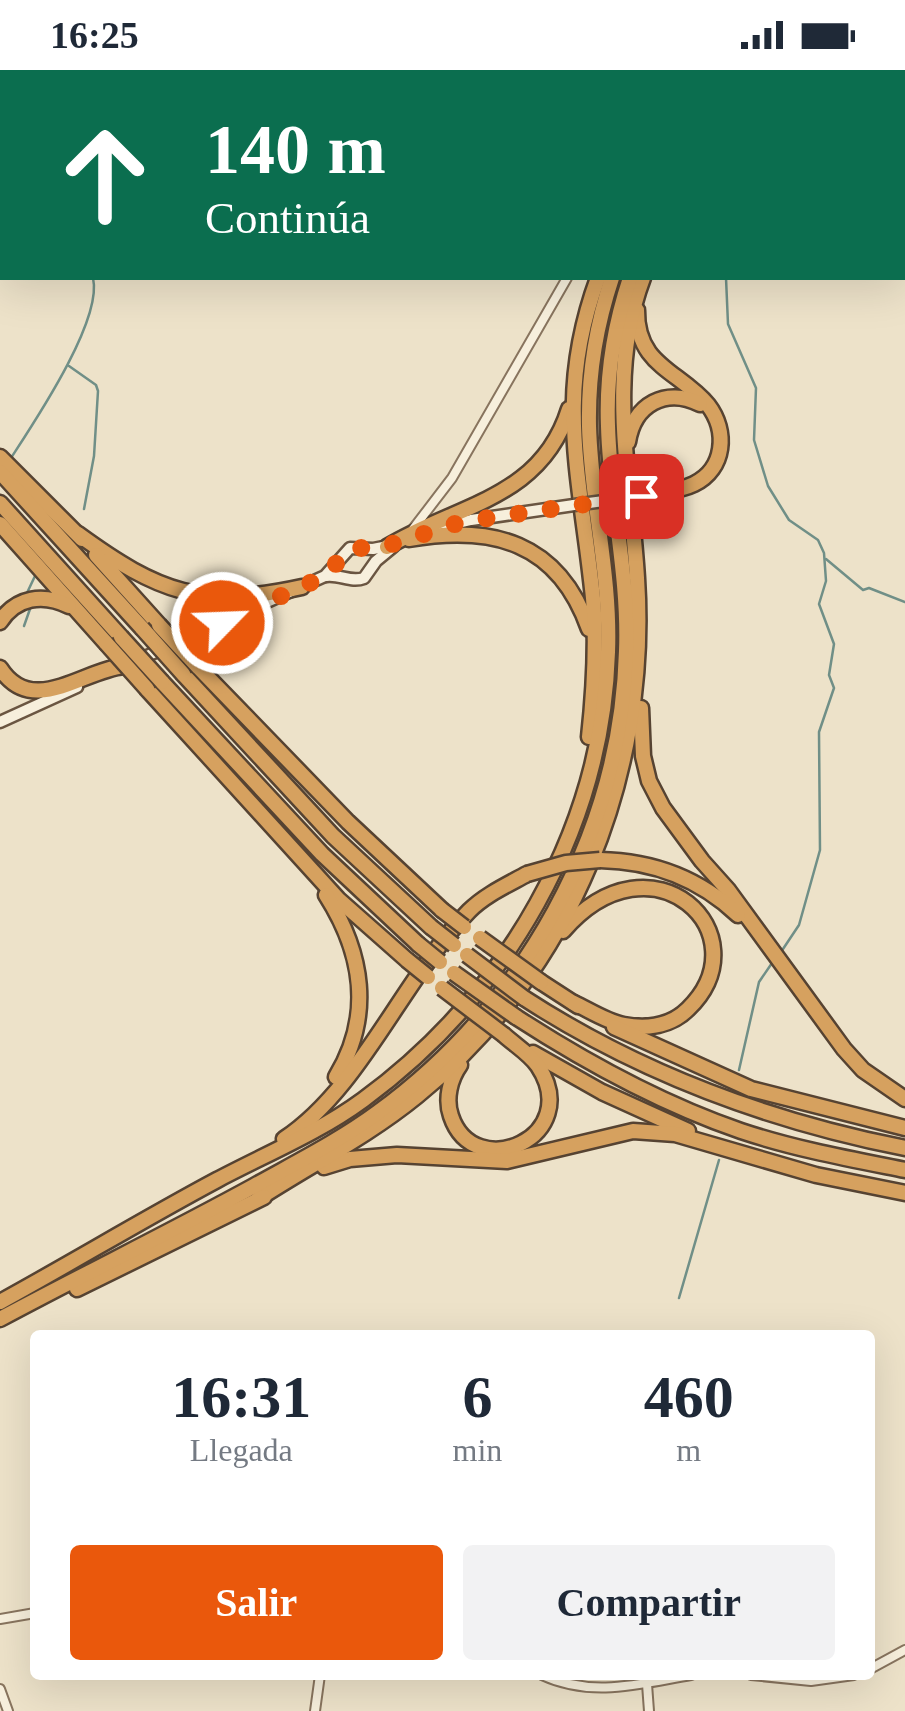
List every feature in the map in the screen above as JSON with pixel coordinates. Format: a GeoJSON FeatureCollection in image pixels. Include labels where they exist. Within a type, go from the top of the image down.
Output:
{"type":"FeatureCollection","features":[{"type":"Feature","properties":{"kind":"highway"},"geometry":{"type":"LineString","coordinates":[[387,547],[498,495],[533,472],[558,438],[572,394],[582,327],[597,280]]}},
{"type":"Feature","properties":{"kind":"highway"},"geometry":{"type":"LineString","coordinates":[[0,1302],[267,1153],[287,1146],[360,1102],[438,1037],[508,952],[547,886],[583,797],[598,739],[605,683],[608,597],[591,459],[589,397],[595,340],[611,280]]}},
{"type":"Feature","properties":{"kind":"highway"},"geometry":{"type":"LineString","coordinates":[[0,1323],[374,1116],[431,1070],[474,1026],[516,974],[545,929],[575,872],[601,806],[622,700],[626,599],[610,456],[608,396],[613,343],[623,298],[637,280]]}},
{"type":"Feature","properties":{"kind":"highway"},"geometry":{"type":"LineString","coordinates":[[637,280],[636,324],[642,342],[666,372],[706,404],[715,418],[722,446],[708,474],[685,488],[641,496]]}},
{"type":"Feature","properties":{"kind":"highway"},"geometry":{"type":"LineString","coordinates":[[622,437],[623,370],[637,280]]}},
{"type":"Feature","properties":{"kind":"highway"},"geometry":{"type":"LineString","coordinates":[[623,298],[616,362],[641,627],[640,718],[649,782],[678,831],[728,890],[844,1049],[863,1070],[905,1099]]}},
{"type":"Feature","properties":{"kind":"highway"},"geometry":{"type":"LineString","coordinates":[[547,886],[583,768],[595,663],[593,601],[573,448],[572,394]]}},
{"type":"Feature","properties":{"kind":"highway"},"geometry":{"type":"LineString","coordinates":[[626,466],[631,426],[640,412],[658,399],[683,397],[697,402],[715,418]]}},
{"type":"Feature","properties":{"kind":"highway"},"geometry":{"type":"LineString","coordinates":[[0,457],[78,534],[159,625],[190,670],[333,836],[467,955],[564,1023],[654,1071],[826,1132],[905,1148]]}},
{"type":"Feature","properties":{"kind":"highway"},"geometry":{"type":"LineString","coordinates":[[0,472],[142,628],[464,928],[596,1018],[663,1052],[751,1088],[905,1128]]}},
{"type":"Feature","properties":{"kind":"highway"},"geometry":{"type":"LineString","coordinates":[[0,503],[113,640],[146,689],[338,900],[428,978],[442,988],[504,1035],[537,1063],[549,1088],[550,1105],[543,1125],[517,1147],[502,1150],[480,1146],[454,1124],[448,1094],[454,1072],[472,1047],[512,1000],[588,873],[614,806],[629,741],[641,627]]}},
{"type":"Feature","properties":{"kind":"highway"},"geometry":{"type":"LineString","coordinates":[[0,524],[79,612],[162,682],[322,854],[418,944],[516,1018],[647,1092],[741,1130],[826,1155],[905,1170]]}},
{"type":"Feature","properties":{"kind":"highway"},"geometry":{"type":"LineString","coordinates":[[407,538],[447,532],[479,533],[520,546],[556,573],[576,599],[588,628],[595,663]]}},
{"type":"Feature","properties":{"kind":"highway"},"geometry":{"type":"LineString","coordinates":[[78,534],[134,574],[197,596],[230,598],[302,586]]}},
{"type":"Feature","properties":{"kind":"highway"},"geometry":{"type":"LineString","coordinates":[[0,622],[6,613],[33,598],[57,600],[79,612]]}},
{"type":"Feature","properties":{"kind":"highway"},"geometry":{"type":"LineString","coordinates":[[0,668],[18,686],[44,691],[124,666]]}},
{"type":"Feature","properties":{"kind":"highway"},"geometry":{"type":"LineString","coordinates":[[267,1153],[315,1113],[343,1082],[438,946],[472,909],[528,874],[566,863],[626,860],[674,873],[722,899],[761,936]]}},
{"type":"Feature","properties":{"kind":"highway"},"geometry":{"type":"LineString","coordinates":[[310,869],[347,931],[356,963],[360,1002],[357,1034],[315,1113]]}},
{"type":"Feature","properties":{"kind":"highway"},"geometry":{"type":"LineString","coordinates":[[539,958],[574,919],[619,889],[646,886],[671,892],[705,922],[712,943],[712,969],[700,997],[680,1016],[655,1027],[620,1025],[574,1003]]}},
{"type":"Feature","properties":{"kind":"highway"},"geometry":{"type":"LineString","coordinates":[[504,1035],[602,1092],[731,1148]]}},
{"type":"Feature","properties":{"kind":"highway"},"geometry":{"type":"LineString","coordinates":[[258,1199],[386,1120],[472,1047]]}},
{"type":"Feature","properties":{"kind":"highway"},"geometry":{"type":"LineString","coordinates":[[0,1323],[182,1240],[322,1168],[350,1160],[397,1155],[507,1160],[634,1131],[675,1134],[816,1175],[905,1193]]}},
{"type":"Feature","properties":{"kind":"street"},"geometry":{"type":"LineString","coordinates":[[407,538],[442,494],[565,280]]}},
{"type":"Feature","properties":{"kind":"street"},"geometry":{"type":"LineString","coordinates":[[325,576],[359,580],[387,551],[407,538],[461,522],[641,496]]}},
{"type":"Feature","properties":{"kind":"street"},"geometry":{"type":"LineString","coordinates":[[0,722],[325,576],[350,548],[387,547]]}},
{"type":"Feature","properties":{"kind":"street"},"geometry":{"type":"LineString","coordinates":[[365,549],[372,566]]}},
{"type":"Feature","properties":{"kind":"street"},"geometry":{"type":"LineString","coordinates":[[339,561],[344,576]]}},
{"type":"Feature","properties":{"kind":"street"},"geometry":{"type":"LineString","coordinates":[[0,1619],[30,1615]]}},
{"type":"Feature","properties":{"kind":"street"},"geometry":{"type":"LineString","coordinates":[[875,1665],[905,1650]]}},
{"type":"Feature","properties":{"kind":"street"},"geometry":{"type":"LineString","coordinates":[[314,1711],[319,1680]]}},
{"type":"Feature","properties":{"kind":"street"},"geometry":{"type":"LineString","coordinates":[[556,1680],[579,1688],[612,1690],[667,1680]]}},
{"type":"Feature","properties":{"kind":"street"},"geometry":{"type":"LineString","coordinates":[[647,1684],[648,1711]]}},
{"type":"Feature","properties":{"kind":"street"},"geometry":{"type":"LineString","coordinates":[[0,1689],[8,1711]]}},
{"type":"Feature","properties":{"kind":"waterway"},"geometry":{"type":"LineString","coordinates":[[11,458],[78,344],[88,319],[93,280]]}},
{"type":"Feature","properties":{"kind":"waterway"},"geometry":{"type":"LineString","coordinates":[[726,280],[728,324],[756,388],[754,440],[768,486],[789,520],[818,540],[824,553],[826,581],[819,604],[834,644],[829,675],[834,688],[819,732],[820,850],[799,925],[781,952]]}},
{"type":"Feature","properties":{"kind":"waterway"},"geometry":{"type":"LineString","coordinates":[[69,366],[96,385],[98,391],[94,456],[84,509]]}},
{"type":"Feature","properties":{"kind":"waterway"},"geometry":{"type":"LineString","coordinates":[[826,559],[863,590],[869,588],[905,602]]}},
{"type":"Feature","properties":{"kind":"waterway"},"geometry":{"type":"LineString","coordinates":[[26,595],[35,576]]}},
{"type":"Feature","properties":{"kind":"waterway"},"geometry":{"type":"LineString","coordinates":[[24,626],[30,609]]}},
{"type":"Feature","properties":{"kind":"waterway"},"geometry":{"type":"LineString","coordinates":[[739,1070],[759,982],[772,963]]}},
{"type":"Feature","properties":{"kind":"waterway"},"geometry":{"type":"LineString","coordinates":[[679,1298],[719,1160]]}},
{"type":"Feature","properties":{"kind":"route"},"geometry":{"type":"LineString","coordinates":[[222,623],[325,576],[350,548],[380,548],[461,522],[641,496]]}}]}
